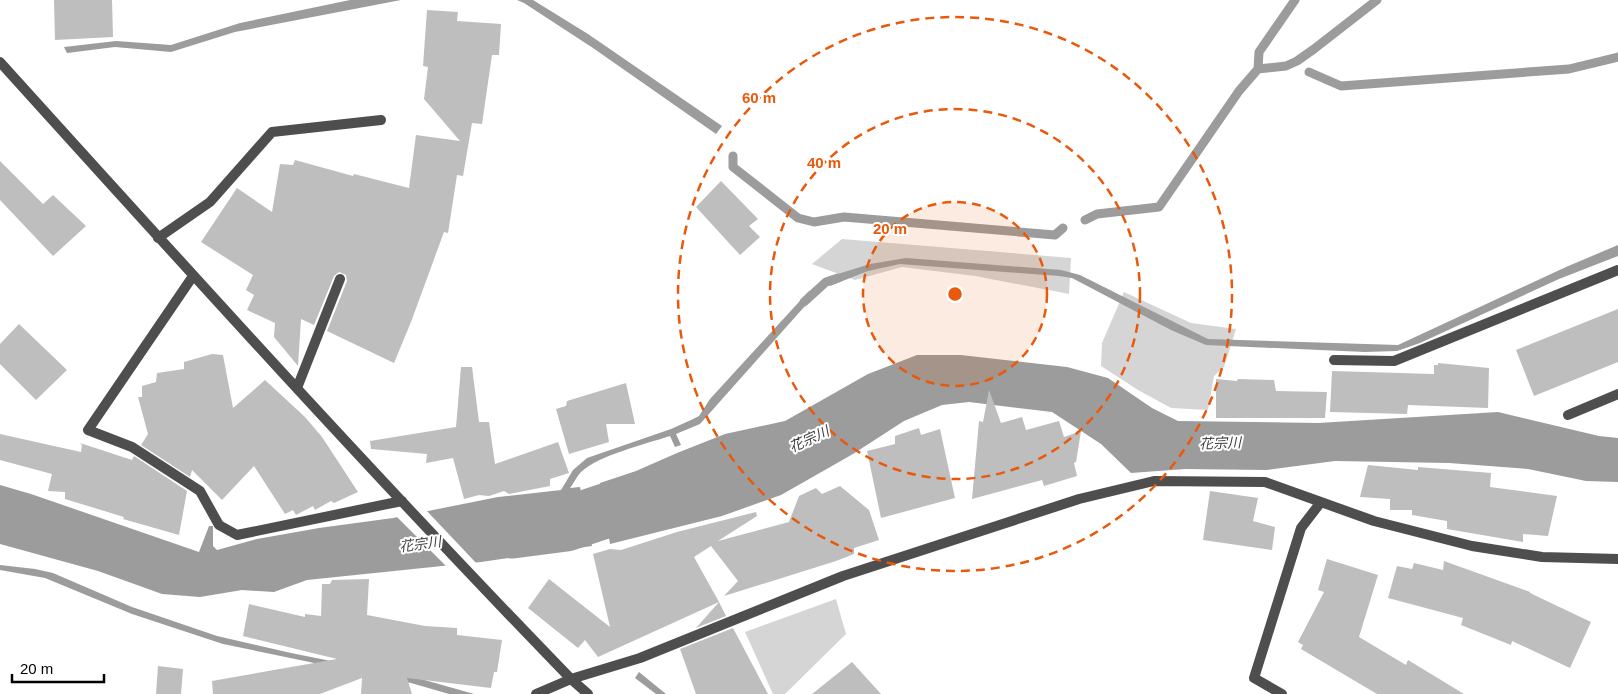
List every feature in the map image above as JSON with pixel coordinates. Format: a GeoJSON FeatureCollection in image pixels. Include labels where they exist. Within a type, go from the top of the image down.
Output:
{"type":"FeatureCollection","features":[{"type":"Feature","properties":{"kind":"street"},"geometry":{"type":"LineString","coordinates":[[0,62],[158,238],[465,570],[571,679],[588,694]]}},
{"type":"Feature","properties":{"kind":"street"},"geometry":{"type":"LineString","coordinates":[[158,238],[210,202],[272,132],[381,120]]}},
{"type":"Feature","properties":{"kind":"street"},"geometry":{"type":"LineString","coordinates":[[1334,360],[1394,361],[1618,270]]}},
{"type":"Feature","properties":{"kind":"street"},"geometry":{"type":"LineString","coordinates":[[193,276],[88,430],[132,447],[200,491],[219,525],[237,535],[405,504]]}},
{"type":"Feature","properties":{"kind":"street"},"geometry":{"type":"LineString","coordinates":[[297,388],[340,279]]}},
{"type":"Feature","properties":{"kind":"street"},"geometry":{"type":"LineString","coordinates":[[1568,415],[1618,394]]}},
{"type":"Feature","properties":{"kind":"street"},"geometry":{"type":"LineString","coordinates":[[536,694],[571,679],[640,658],[844,576],[1079,499],[1154,481],[1265,482],[1374,521],[1472,546],[1542,557],[1618,558]]}},
{"type":"Feature","properties":{"kind":"street"},"geometry":{"type":"LineString","coordinates":[[1282,694],[1254,678],[1301,528],[1321,502]]}},
{"type":"Feature","properties":{"kind":"shaded area"},"geometry":{"type":"Polygon","coordinates":[[[842,239],[1071,258],[1069,294],[975,276],[902,267],[855,280],[812,264],[842,239]]]}},
{"type":"Feature","properties":{"kind":"shaded area"},"geometry":{"type":"Polygon","coordinates":[[[1124,292],[1191,323],[1236,329],[1224,367],[1214,376],[1208,410],[1171,408],[1138,390],[1101,366],[1102,343],[1124,292]]]}},
{"type":"Feature","properties":{"kind":"shaded area"},"geometry":{"type":"Polygon","coordinates":[[[836,599],[846,634],[785,694],[773,694],[745,632],[836,599]]]}},
{"type":"Feature","properties":{"kind":"water"},"geometry":{"type":"Polygon","coordinates":[[[350,0],[401,0],[235,32],[171,52],[115,47],[67,53],[64,47],[116,41],[171,45],[240,23],[350,0]]]}},
{"type":"Feature","properties":{"kind":"water"},"geometry":{"type":"Polygon","coordinates":[[[517,0],[533,0],[588,34],[722,126],[716,134],[593,48],[517,0]]]}},
{"type":"Feature","properties":{"kind":"water"},"geometry":{"type":"Polygon","coordinates":[[[1618,245],[1618,256],[1559,279],[1420,343],[1397,351],[1365,352],[1206,345],[1171,330],[1072,278],[1059,276],[900,264],[868,271],[830,286],[825,278],[870,264],[906,258],[1061,270],[1080,275],[1208,339],[1398,345],[1618,245]]]}},
{"type":"Feature","properties":{"kind":"water"},"geometry":{"type":"Polygon","coordinates":[[[809,291],[813,297],[700,424],[676,434],[681,445],[675,447],[670,436],[599,460],[580,474],[570,488],[580,487],[592,546],[481,562],[307,580],[274,592],[242,590],[200,597],[162,594],[98,571],[0,544],[0,485],[199,552],[209,526],[213,526],[213,546],[217,550],[257,539],[319,528],[393,518],[498,497],[561,490],[573,470],[587,458],[671,429],[699,416],[710,399],[809,291]]]}},
{"type":"Feature","properties":{"kind":"water"},"geometry":{"type":"Polygon","coordinates":[[[917,355],[961,355],[1067,367],[1108,378],[1152,408],[1178,421],[1318,423],[1498,412],[1599,436],[1618,438],[1618,482],[1586,481],[1528,469],[1449,463],[1335,461],[1267,470],[1185,469],[1131,473],[1101,444],[1052,412],[969,402],[942,405],[904,421],[853,454],[781,495],[722,516],[610,544],[600,483],[636,471],[725,434],[785,421],[868,374],[917,355]]]}},
{"type":"Feature","properties":{"kind":"water"},"geometry":{"type":"Polygon","coordinates":[[[0,565],[53,573],[132,607],[217,636],[421,679],[474,694],[449,694],[411,683],[223,644],[132,614],[45,578],[0,570],[0,565]]]}},
{"type":"Feature","properties":{"kind":"water"},"geometry":{"type":"Polygon","coordinates":[[[639,672],[666,694],[656,694],[635,678],[639,672]]]}},
{"type":"Feature","properties":{"kind":"pier"},"geometry":{"type":"Polygon","coordinates":[[[425,509],[478,565],[448,568],[395,515],[425,509]]]}},
{"type":"Feature","properties":{"kind":"building"},"geometry":{"type":"Polygon","coordinates":[[[54,0],[112,0],[113,37],[55,40],[54,0]]]}},
{"type":"Feature","properties":{"kind":"building"},"geometry":{"type":"Polygon","coordinates":[[[427,10],[458,12],[457,21],[501,24],[499,55],[492,55],[482,124],[472,123],[463,176],[457,175],[448,233],[444,232],[394,363],[327,331],[347,281],[346,275],[339,272],[334,276],[314,325],[301,319],[298,366],[274,337],[275,323],[247,310],[254,295],[246,290],[253,275],[201,242],[237,188],[272,212],[280,164],[293,165],[295,160],[353,176],[354,174],[409,188],[416,135],[460,141],[424,99],[428,67],[423,66],[427,10]]]}},
{"type":"Feature","properties":{"kind":"building"},"geometry":{"type":"Polygon","coordinates":[[[0,161],[43,204],[53,195],[86,226],[53,256],[0,200],[0,161]]]}},
{"type":"Feature","properties":{"kind":"building"},"geometry":{"type":"Polygon","coordinates":[[[721,181],[758,219],[749,226],[760,237],[740,255],[696,207],[721,181]]]}},
{"type":"Feature","properties":{"kind":"building"},"geometry":{"type":"Polygon","coordinates":[[[1618,309],[1618,362],[1534,396],[1516,350],[1618,309]]]}},
{"type":"Feature","properties":{"kind":"building"},"geometry":{"type":"Polygon","coordinates":[[[19,324],[67,370],[36,400],[0,364],[0,344],[19,324]]]}},
{"type":"Feature","properties":{"kind":"building"},"geometry":{"type":"Polygon","coordinates":[[[212,354],[223,355],[233,408],[265,380],[305,417],[322,437],[358,492],[334,503],[331,501],[315,510],[313,506],[296,515],[293,510],[285,514],[254,466],[222,500],[192,470],[190,477],[141,445],[148,434],[138,397],[142,397],[142,386],[156,382],[157,373],[184,369],[184,362],[212,354]]]}},
{"type":"Feature","properties":{"kind":"building"},"geometry":{"type":"Polygon","coordinates":[[[1438,363],[1489,368],[1488,408],[1408,405],[1407,414],[1330,412],[1332,371],[1434,374],[1434,365],[1438,365],[1438,363]]]}},
{"type":"Feature","properties":{"kind":"building"},"geometry":{"type":"Polygon","coordinates":[[[461,367],[472,367],[479,422],[489,422],[495,464],[558,442],[569,473],[550,479],[550,486],[509,494],[504,491],[489,496],[479,495],[464,499],[453,458],[426,463],[427,454],[371,449],[370,441],[456,427],[461,367]]]}},
{"type":"Feature","properties":{"kind":"building"},"geometry":{"type":"Polygon","coordinates":[[[1216,379],[1237,381],[1238,379],[1274,380],[1276,391],[1327,392],[1325,418],[1216,418],[1216,379]]]}},
{"type":"Feature","properties":{"kind":"building"},"geometry":{"type":"Polygon","coordinates":[[[626,383],[635,424],[606,424],[609,442],[569,454],[556,409],[566,406],[567,401],[626,383]]]}},
{"type":"Feature","properties":{"kind":"building"},"geometry":{"type":"Polygon","coordinates":[[[989,390],[1001,423],[1022,417],[1026,430],[1059,421],[1064,437],[1081,431],[1076,462],[1074,463],[1077,476],[1044,486],[1042,480],[972,499],[979,421],[983,422],[989,390]]]}},
{"type":"Feature","properties":{"kind":"building"},"geometry":{"type":"Polygon","coordinates":[[[919,428],[921,435],[940,429],[955,498],[881,518],[867,451],[895,444],[895,436],[919,428]]]}},
{"type":"Feature","properties":{"kind":"building"},"geometry":{"type":"Polygon","coordinates":[[[0,434],[81,452],[82,445],[80,443],[132,460],[134,456],[187,491],[179,535],[123,519],[124,517],[65,499],[65,492],[48,491],[52,474],[0,460],[0,434]]]}},
{"type":"Feature","properties":{"kind":"building"},"geometry":{"type":"Polygon","coordinates":[[[1368,465],[1418,470],[1418,467],[1491,473],[1490,487],[1557,496],[1548,536],[1523,534],[1523,542],[1447,529],[1447,521],[1412,515],[1412,510],[1390,510],[1390,499],[1360,497],[1368,465]]]}},
{"type":"Feature","properties":{"kind":"building"},"geometry":{"type":"Polygon","coordinates":[[[840,486],[869,510],[879,540],[854,548],[854,554],[836,561],[724,596],[738,581],[711,546],[694,557],[719,602],[598,657],[585,640],[578,648],[528,608],[549,579],[610,627],[593,554],[610,549],[621,550],[677,532],[756,512],[757,516],[718,541],[789,522],[799,496],[816,488],[822,494],[840,486]]]}},
{"type":"Feature","properties":{"kind":"building"},"geometry":{"type":"Polygon","coordinates":[[[1210,491],[1258,498],[1253,521],[1275,527],[1272,550],[1203,540],[1210,491]]]}},
{"type":"Feature","properties":{"kind":"building"},"geometry":{"type":"Polygon","coordinates":[[[1327,559],[1378,575],[1359,637],[1406,665],[1408,660],[1464,694],[1377,694],[1301,649],[1303,645],[1298,642],[1324,592],[1318,590],[1327,559]]]}},
{"type":"Feature","properties":{"kind":"building"},"geometry":{"type":"Polygon","coordinates":[[[1444,561],[1530,592],[1591,622],[1570,668],[1512,641],[1511,645],[1461,625],[1463,618],[1388,598],[1397,566],[1412,569],[1414,563],[1443,570],[1444,561]]]}},
{"type":"Feature","properties":{"kind":"building"},"geometry":{"type":"Polygon","coordinates":[[[369,579],[367,615],[425,626],[457,628],[457,635],[502,640],[497,672],[494,672],[491,688],[407,678],[412,694],[361,694],[362,678],[320,694],[213,694],[212,681],[337,659],[243,636],[249,604],[305,617],[305,614],[321,616],[322,584],[330,584],[332,580],[369,579]]]}},
{"type":"Feature","properties":{"kind":"building"},"geometry":{"type":"Polygon","coordinates":[[[719,602],[726,616],[696,628],[719,602]]]}},
{"type":"Feature","properties":{"kind":"building"},"geometry":{"type":"Polygon","coordinates":[[[733,628],[768,694],[696,694],[680,649],[733,628]]]}},
{"type":"Feature","properties":{"kind":"building"},"geometry":{"type":"Polygon","coordinates":[[[852,662],[881,694],[812,694],[852,662]]]}},
{"type":"Feature","properties":{"kind":"building"},"geometry":{"type":"Polygon","coordinates":[[[158,666],[183,669],[181,694],[156,694],[158,666]]]}},
{"type":"Feature","properties":{"kind":"waterway"},"geometry":{"type":"LineString","coordinates":[[1258,69],[1259,52],[1295,0]]}},
{"type":"Feature","properties":{"kind":"waterway"},"geometry":{"type":"LineString","coordinates":[[1085,220],[1097,214],[1159,207],[1239,91],[1258,69],[1286,66],[1297,61],[1377,0]]}},
{"type":"Feature","properties":{"kind":"waterway"},"geometry":{"type":"LineString","coordinates":[[1309,72],[1341,86],[1569,69],[1618,57]]}},
{"type":"Feature","properties":{"kind":"waterway"},"geometry":{"type":"LineString","coordinates":[[733,156],[733,167],[798,218],[814,222],[844,217],[1055,235],[1063,228]]}},
{"type":"Feature","properties":{"kind":"waterway"},"geometry":{"type":"LineString","coordinates":[[804,302],[826,282],[838,278]]}},
{"type":"Feature","properties":{"kind":"waterway","name":"花宗川"},"geometry":{"type":"LineString","coordinates":[[512,531],[566,524],[677,487]]}}]}
